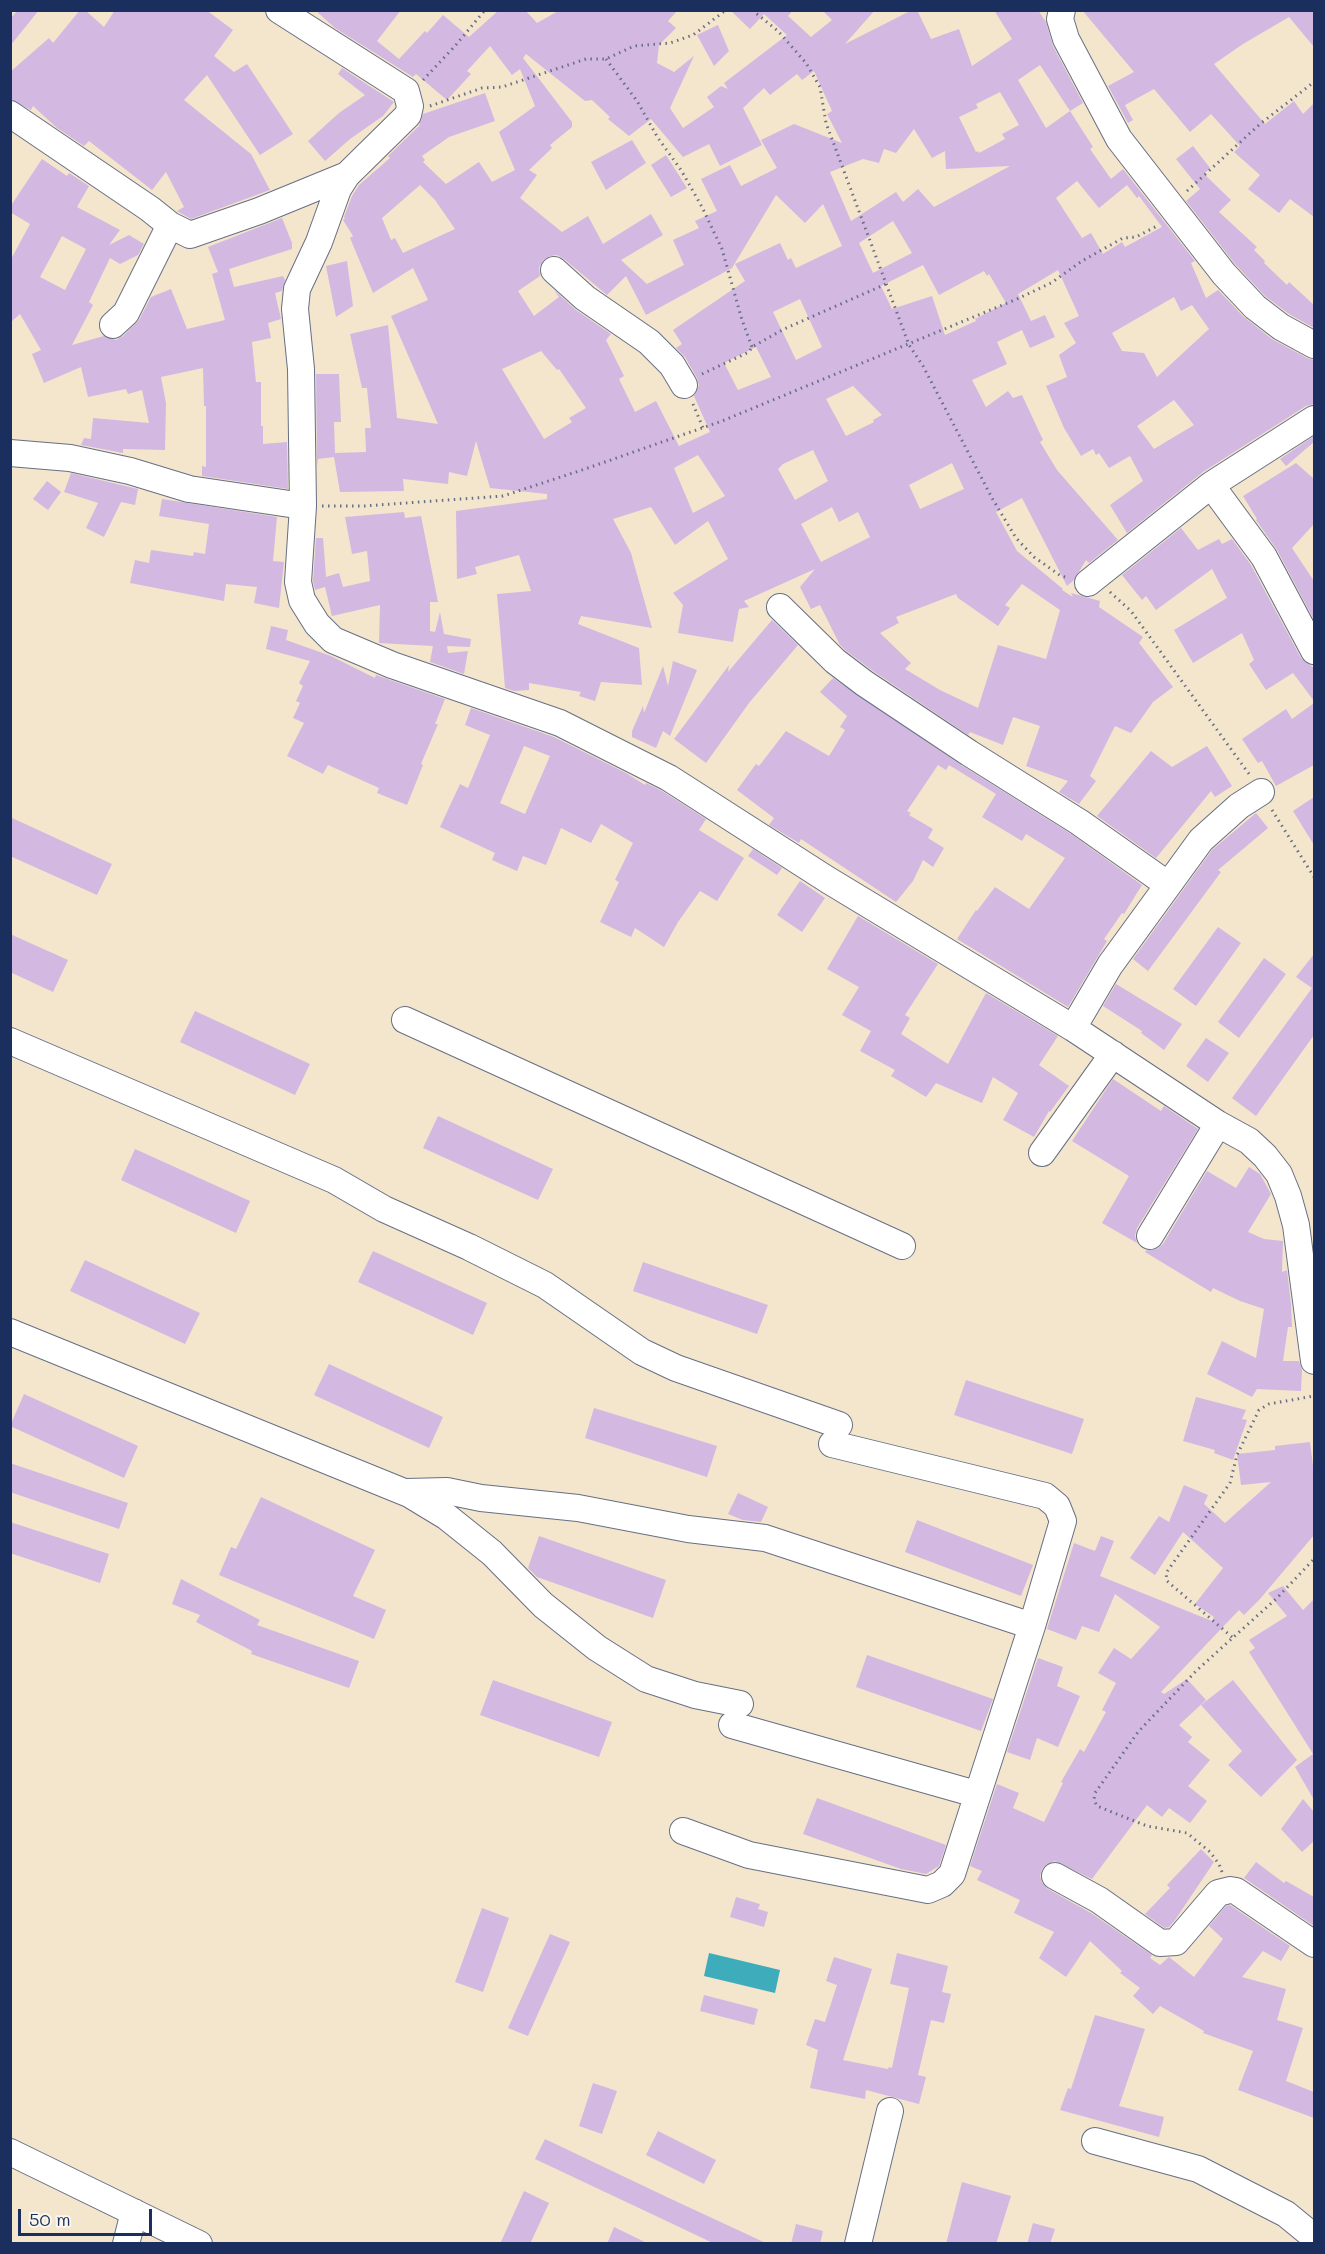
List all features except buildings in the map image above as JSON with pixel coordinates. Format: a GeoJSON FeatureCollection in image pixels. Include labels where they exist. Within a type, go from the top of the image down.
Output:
{"type":"FeatureCollection","features":[{"type":"Feature","properties":{"kind":"street"},"geometry":{"type":"LineString","coordinates":[[279,10],[408,98],[408,115],[346,175],[338,189],[319,242],[297,289],[295,309],[301,369],[303,506],[298,582],[302,600],[316,624],[333,640],[392,665],[560,723],[669,778],[828,880],[1073,1028],[1218,1124],[1249,1141],[1279,1174],[1288,1197],[1296,1225],[1314,1361]]}},
{"type":"Feature","properties":{"kind":"street"},"geometry":{"type":"LineString","coordinates":[[1062,10],[1060,19],[1066,39],[1119,140],[1224,274],[1255,307],[1281,327],[1314,345]]}},
{"type":"Feature","properties":{"kind":"street"},"geometry":{"type":"LineString","coordinates":[[10,114],[170,225],[190,235],[259,211],[346,175]]}},
{"type":"Feature","properties":{"kind":"street"},"geometry":{"type":"LineString","coordinates":[[113,325],[126,313],[170,225]]}},
{"type":"Feature","properties":{"kind":"street"},"geometry":{"type":"LineString","coordinates":[[554,270],[585,298],[650,342],[672,365],[684,385]]}},
{"type":"Feature","properties":{"kind":"street"},"geometry":{"type":"LineString","coordinates":[[1088,583],[1211,485],[1314,419]]}},
{"type":"Feature","properties":{"kind":"street"},"geometry":{"type":"LineString","coordinates":[[10,453],[70,458],[130,471],[189,489],[303,506]]}},
{"type":"Feature","properties":{"kind":"street"},"geometry":{"type":"LineString","coordinates":[[1211,485],[1264,557],[1314,651]]}},
{"type":"Feature","properties":{"kind":"street"},"geometry":{"type":"LineString","coordinates":[[780,607],[835,662],[864,683],[1079,822],[1167,884]]}},
{"type":"Feature","properties":{"kind":"street"},"geometry":{"type":"LineString","coordinates":[[1073,1028],[1110,965],[1201,840],[1239,806],[1261,792]]}},
{"type":"Feature","properties":{"kind":"street"},"geometry":{"type":"LineString","coordinates":[[405,1020],[902,1246]]}},
{"type":"Feature","properties":{"kind":"street"},"geometry":{"type":"LineString","coordinates":[[10,1041],[334,1180],[384,1209],[545,1285],[642,1352],[675,1368],[836,1434],[1045,1496],[1057,1506],[1063,1521],[1032,1626],[952,1874],[942,1884],[928,1890],[749,1856],[682,1831]]}},
{"type":"Feature","properties":{"kind":"street"},"geometry":{"type":"LineString","coordinates":[[1042,1153],[1113,1054]]}},
{"type":"Feature","properties":{"kind":"street"},"geometry":{"type":"LineString","coordinates":[[1150,1236],[1218,1124]]}},
{"type":"Feature","properties":{"kind":"street"},"geometry":{"type":"LineString","coordinates":[[10,1332],[405,1492],[456,1524],[492,1553],[543,1605],[606,1654],[646,1678],[695,1695],[736,1715],[976,1794]]}},
{"type":"Feature","properties":{"kind":"street"},"geometry":{"type":"LineString","coordinates":[[405,1492],[447,1491],[481,1498],[578,1508],[688,1529],[765,1538],[1032,1626]]}},
{"type":"Feature","properties":{"kind":"street"},"geometry":{"type":"LineString","coordinates":[[1055,1876],[1099,1900],[1156,1941],[1165,1944],[1176,1942],[1218,1893],[1230,1890],[1236,1891],[1314,1944]]}},
{"type":"Feature","properties":{"kind":"street"},"geometry":{"type":"LineString","coordinates":[[858,2244],[890,2111]]}},
{"type":"Feature","properties":{"kind":"street"},"geometry":{"type":"LineString","coordinates":[[1095,2141],[1198,2169],[1286,2214],[1314,2237]]}},
{"type":"Feature","properties":{"kind":"street"},"geometry":{"type":"LineString","coordinates":[[10,2152],[199,2244]]}},
{"type":"Feature","properties":{"kind":"street"},"geometry":{"type":"LineString","coordinates":[[126,2244],[134,2212]]}},
{"type":"Feature","properties":{"kind":"path"},"geometry":{"type":"LineString","coordinates":[[485,10],[408,98],[432,106],[482,88],[502,87],[586,59],[606,58],[634,46],[670,43],[693,35],[726,10]]}},
{"type":"Feature","properties":{"kind":"path"},"geometry":{"type":"LineString","coordinates":[[752,10],[778,31],[806,63],[820,87],[826,123],[909,345],[923,366],[992,498],[1016,538],[1034,557],[1061,576],[1111,592],[1131,611],[1229,744],[1314,877]]}},
{"type":"Feature","properties":{"kind":"path"},"geometry":{"type":"LineString","coordinates":[[606,58],[637,101],[658,138],[681,170],[706,216],[722,249],[752,347]]}},
{"type":"Feature","properties":{"kind":"path"},"geometry":{"type":"LineString","coordinates":[[303,506],[364,506],[503,496],[703,428],[909,345],[1042,287],[1095,253],[1123,238],[1136,237],[1177,214],[1177,200],[1260,124],[1314,82]]}},
{"type":"Feature","properties":{"kind":"path"},"geometry":{"type":"LineString","coordinates":[[703,428],[684,385],[711,369],[749,352],[752,347],[784,329],[886,284]]}},
{"type":"Feature","properties":{"kind":"path"},"geometry":{"type":"LineString","coordinates":[[1232,1638],[1167,1581],[1166,1573],[1230,1483],[1237,1455],[1259,1410],[1269,1404],[1314,1396]]}},
{"type":"Feature","properties":{"kind":"path"},"geometry":{"type":"LineString","coordinates":[[1230,1890],[1219,1863],[1210,1852],[1187,1833],[1133,1821],[1097,1806],[1094,1800],[1095,1793],[1138,1732],[1197,1670],[1277,1598],[1314,1559]]}},
{"type":"Feature","properties":{"kind":"water"},"geometry":{"type":"Polygon","coordinates":[[[709,1953],[780,1970],[775,1993],[704,1976],[709,1953]]]}}]}
